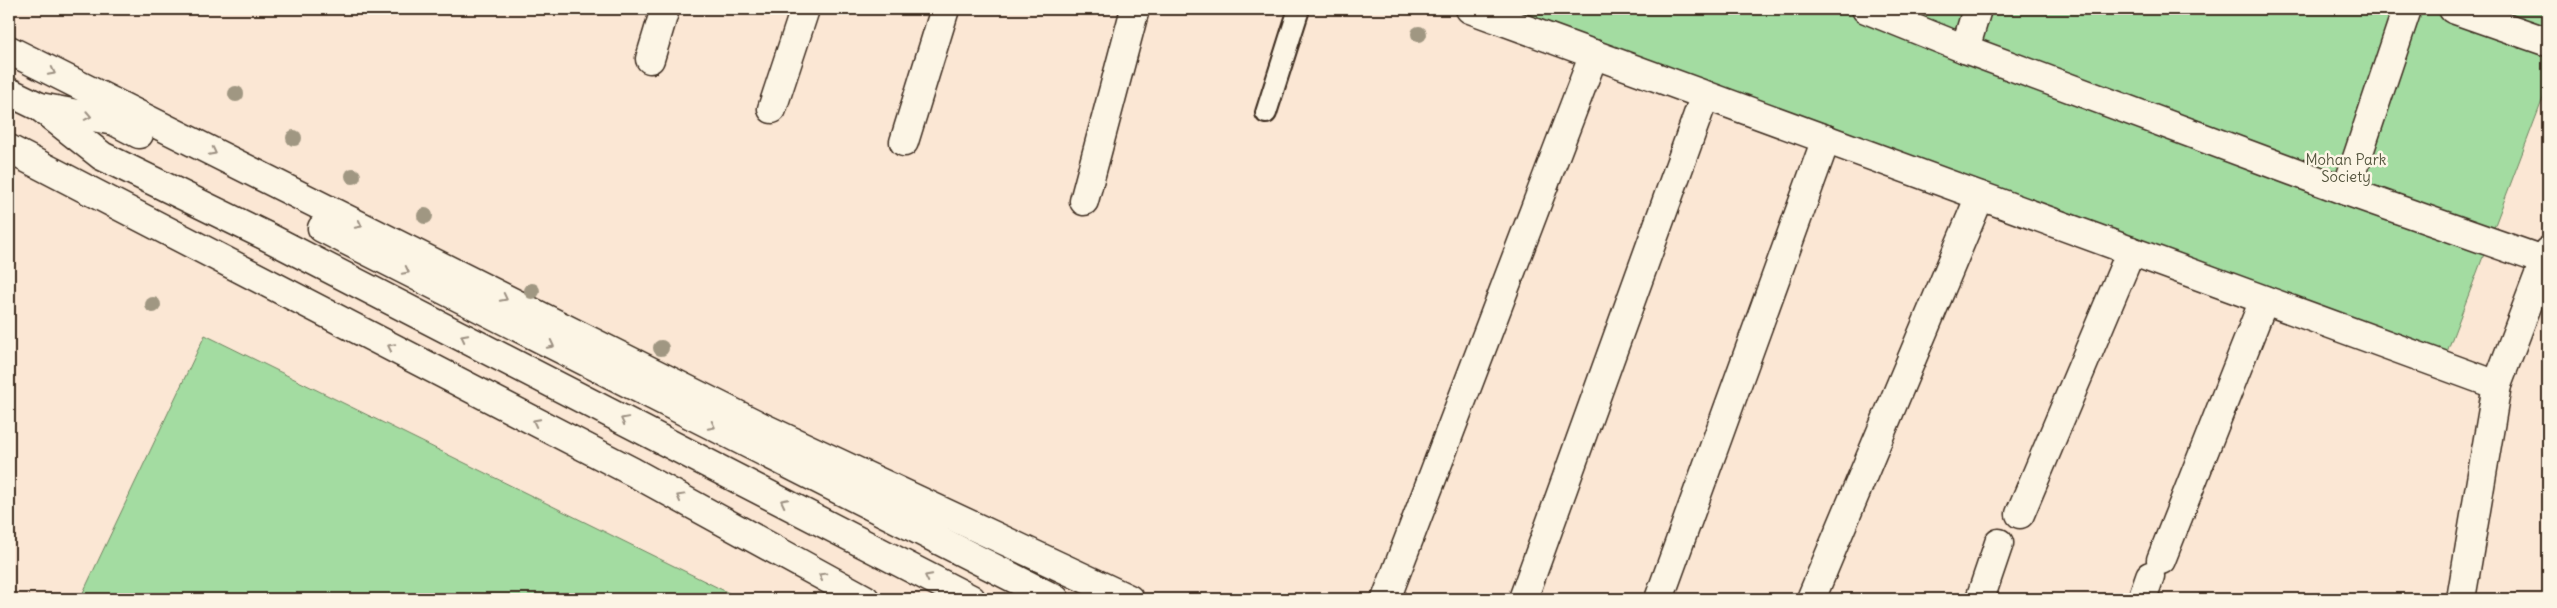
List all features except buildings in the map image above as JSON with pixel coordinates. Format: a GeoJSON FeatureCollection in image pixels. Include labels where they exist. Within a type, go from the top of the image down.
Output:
{"type":"FeatureCollection","features":[{"type":"Feature","properties":{"kind":"street"},"geometry":{"type":"LineString","coordinates":[[650,59],[665,9]]}},
{"type":"Feature","properties":{"kind":"street"},"geometry":{"type":"LineString","coordinates":[[772,109],[805,9]]}},
{"type":"Feature","properties":{"kind":"street"},"geometry":{"type":"LineString","coordinates":[[904,142],[945,9]]}},
{"type":"Feature","properties":{"kind":"street"},"geometry":{"type":"LineString","coordinates":[[1084,201],[1135,9]]}},
{"type":"Feature","properties":{"kind":"street"},"geometry":{"type":"LineString","coordinates":[[1866,9],[1965,49],[2346,191],[2547,258],[2497,385],[2461,599]]}},
{"type":"Feature","properties":{"kind":"street"},"geometry":{"type":"LineString","coordinates":[[1965,49],[1977,9]]}},
{"type":"Feature","properties":{"kind":"street"},"geometry":{"type":"LineString","coordinates":[[2346,191],[2407,9]]}},
{"type":"Feature","properties":{"kind":"street"},"geometry":{"type":"LineString","coordinates":[[2452,9],[2548,42]]}},
{"type":"Feature","properties":{"kind":"street"},"geometry":{"type":"LineString","coordinates":[[1486,11],[1704,95],[2497,385]]}},
{"type":"Feature","properties":{"kind":"street"},"geometry":{"type":"LineString","coordinates":[[9,50],[766,429],[1129,599]]}},
{"type":"Feature","properties":{"kind":"street"},"geometry":{"type":"LineString","coordinates":[[1386,599],[1594,54]]}},
{"type":"Feature","properties":{"kind":"street"},"geometry":{"type":"LineString","coordinates":[[9,92],[40,107],[102,156],[266,236],[971,599]]}},
{"type":"Feature","properties":{"kind":"street"},"geometry":{"type":"LineString","coordinates":[[1523,599],[1704,95]]}},
{"type":"Feature","properties":{"kind":"street"},"geometry":{"type":"LineString","coordinates":[[40,107],[114,121],[1055,599]]}},
{"type":"Feature","properties":{"kind":"street"},"geometry":{"type":"LineString","coordinates":[[1659,599],[1826,139]]}},
{"type":"Feature","properties":{"kind":"street"},"geometry":{"type":"LineString","coordinates":[[9,149],[633,472],[865,599]]}},
{"type":"Feature","properties":{"kind":"street"},"geometry":{"type":"LineString","coordinates":[[1811,599],[1980,196]]}},
{"type":"Feature","properties":{"kind":"street"},"geometry":{"type":"LineString","coordinates":[[2020,514],[2131,251]]}},
{"type":"Feature","properties":{"kind":"street"},"geometry":{"type":"LineString","coordinates":[[2151,578],[2264,300]]}},
{"type":"Feature","properties":{"kind":"street"},"geometry":{"type":"LineString","coordinates":[[660,439],[676,408]]}},
{"type":"Feature","properties":{"kind":"street"},"geometry":{"type":"LineString","coordinates":[[1980,599],[1999,543]]}},
{"type":"Feature","properties":{"kind":"lane"},"geometry":{"type":"LineString","coordinates":[[1266,113],[1299,9]]}},
{"type":"Feature","properties":{"kind":"green space","name":"Mohan Park Society"},"geometry":{"type":"Polygon","coordinates":[[[1503,9],[2548,9],[2548,85],[2439,373],[1503,9]]]}},
{"type":"Feature","properties":{"kind":"green space"},"geometry":{"type":"Polygon","coordinates":[[[205,335],[741,599],[80,599],[205,335]]]}}]}
